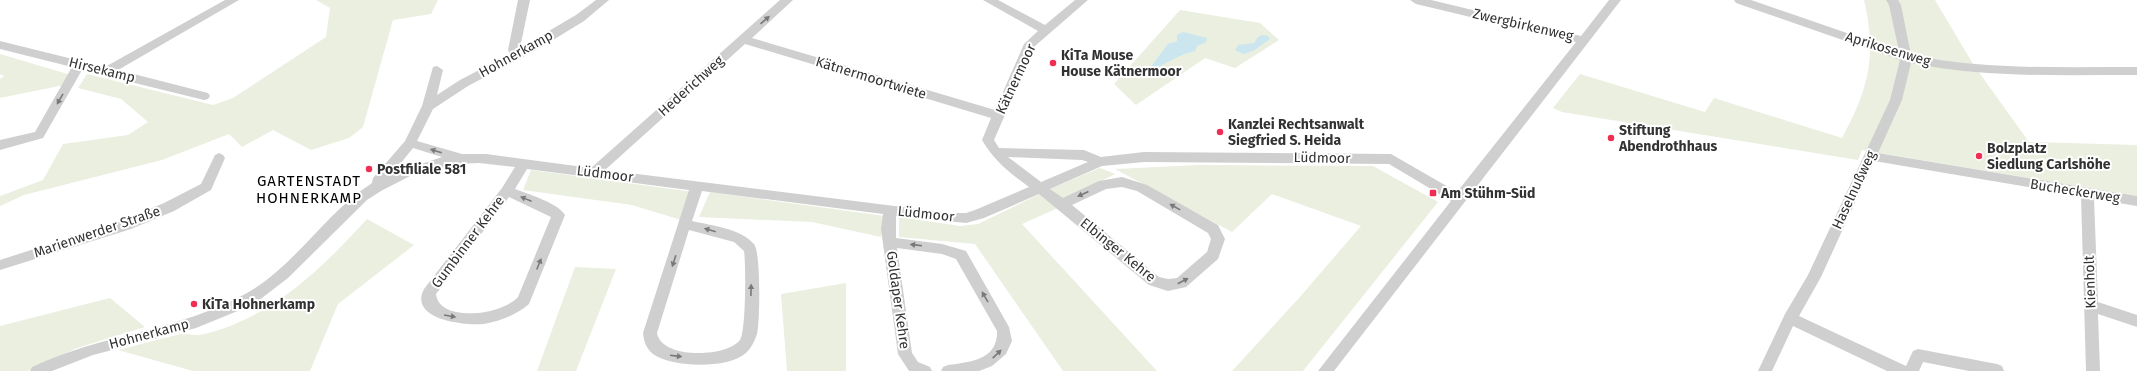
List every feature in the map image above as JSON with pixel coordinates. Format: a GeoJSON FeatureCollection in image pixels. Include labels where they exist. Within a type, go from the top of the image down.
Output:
{"type":"FeatureCollection","features":[{"type":"Feature","properties":{"kind":"street"},"geometry":{"type":"LineString","coordinates":[[108,71],[233,0]]}},
{"type":"Feature","properties":{"kind":"street"},"geometry":{"type":"LineString","coordinates":[[517,55],[514,50],[524,0]]}},
{"type":"Feature","properties":{"kind":"street","name":"Hohnerkamp"},"geometry":{"type":"LineString","coordinates":[[428,106],[464,83],[517,55],[580,18],[603,0]]}},
{"type":"Feature","properties":{"kind":"street","name":"Hederichweg"},"geometry":{"type":"LineString","coordinates":[[594,172],[787,0]]}},
{"type":"Feature","properties":{"kind":"street"},"geometry":{"type":"LineString","coordinates":[[989,0],[1045,30]]}},
{"type":"Feature","properties":{"kind":"street","name":"Kätnermoor"},"geometry":{"type":"LineString","coordinates":[[995,152],[988,140],[1030,44],[1082,0]]}},
{"type":"Feature","properties":{"kind":"street","name":"Zwergbirkenweg"},"geometry":{"type":"LineString","coordinates":[[1416,0],[1584,40]]}},
{"type":"Feature","properties":{"kind":"street"},"geometry":{"type":"LineString","coordinates":[[1325,371],[1615,0]]}},
{"type":"Feature","properties":{"kind":"street","name":"Aprikosenweg"},"geometry":{"type":"LineString","coordinates":[[1740,0],[1906,58],[1926,63],[1973,69],[2137,71]]}},
{"type":"Feature","properties":{"kind":"street","name":"Haselnußweg"},"geometry":{"type":"LineString","coordinates":[[1765,371],[1790,318],[1814,277],[1896,100],[1906,58],[1895,5],[1892,0]]}},
{"type":"Feature","properties":{"kind":"street","name":"Kätnermoortwiete"},"geometry":{"type":"LineString","coordinates":[[742,40],[998,116]]}},
{"type":"Feature","properties":{"kind":"street","name":"Hirsekamp"},"geometry":{"type":"LineString","coordinates":[[0,45],[204,96]]}},
{"type":"Feature","properties":{"kind":"street"},"geometry":{"type":"LineString","coordinates":[[0,145],[39,135],[79,65]]}},
{"type":"Feature","properties":{"kind":"street","name":"Hohnerkamp"},"geometry":{"type":"LineString","coordinates":[[37,371],[79,354],[192,324],[237,305],[261,291],[290,270],[350,207],[379,185],[378,181],[383,173],[410,143],[428,106],[437,70]]}},
{"type":"Feature","properties":{"kind":"street"},"geometry":{"type":"LineString","coordinates":[[410,143],[461,158]]}},
{"type":"Feature","properties":{"kind":"street"},"geometry":{"type":"LineString","coordinates":[[995,152],[1084,155],[1100,162]]}},
{"type":"Feature","properties":{"kind":"street"},"geometry":{"type":"LineString","coordinates":[[995,152],[1012,168],[1040,188]]}},
{"type":"Feature","properties":{"kind":"street","name":"Bucheckerweg"},"geometry":{"type":"LineString","coordinates":[[1870,156],[2137,201]]}},
{"type":"Feature","properties":{"kind":"street","name":"Lüdmoor"},"geometry":{"type":"LineString","coordinates":[[379,185],[405,173],[461,158],[474,158],[951,218],[966,218],[979,214],[1100,162],[1144,157],[1391,159],[1458,199]]}},
{"type":"Feature","properties":{"kind":"street","name":"Marienwerder Straße"},"geometry":{"type":"LineString","coordinates":[[0,265],[126,225],[169,207],[206,187],[219,158]]}},
{"type":"Feature","properties":{"kind":"street","name":"Gumbinner Kehre"},"geometry":{"type":"LineString","coordinates":[[507,191],[545,207],[558,215],[524,300],[518,308],[498,316],[462,318],[435,311],[430,304],[429,293],[507,191],[524,164]]}},
{"type":"Feature","properties":{"kind":"street","name":"Elbinger Kehre"},"geometry":{"type":"LineString","coordinates":[[1040,188],[1062,204],[1146,277],[1159,283],[1173,284],[1185,281],[1213,255],[1217,248],[1217,236],[1209,226],[1142,188],[1127,183],[1116,182],[1104,184],[1062,204]]}},
{"type":"Feature","properties":{"kind":"street"},"geometry":{"type":"LineString","coordinates":[[686,224],[738,238],[750,249],[750,335],[741,348],[731,355],[712,358],[675,356],[662,353],[651,343],[650,334],[686,224],[697,185]]}},
{"type":"Feature","properties":{"kind":"street","name":"Kienholt"},"geometry":{"type":"LineString","coordinates":[[2087,193],[2093,371]]}},
{"type":"Feature","properties":{"kind":"street","name":"Goldaper Kehre"},"geometry":{"type":"LineString","coordinates":[[890,210],[888,229],[905,354],[909,362],[925,371]]}},
{"type":"Feature","properties":{"kind":"street","name":"Goldaper Kehre"},"geometry":{"type":"LineString","coordinates":[[890,242],[942,249],[960,255],[1004,331],[1004,346],[995,357],[978,365],[948,371]]}},
{"type":"Feature","properties":{"kind":"street"},"geometry":{"type":"LineString","coordinates":[[2090,305],[2137,321]]}},
{"type":"Feature","properties":{"kind":"street"},"geometry":{"type":"LineString","coordinates":[[1790,318],[1902,371]]}},
{"type":"Feature","properties":{"kind":"street"},"geometry":{"type":"LineString","coordinates":[[1912,371],[1918,355],[1997,370]]}},
{"type":"Feature","properties":{"kind":"shaded area"},"geometry":{"type":"Polygon","coordinates":[[[316,0],[438,0],[431,14],[393,20],[363,127],[349,138],[311,150],[273,130],[242,147],[229,134],[162,160],[24,195],[0,206],[0,196],[43,180],[63,144],[128,135],[148,122],[121,99],[78,88],[87,74],[213,105],[233,98],[326,37],[330,8],[316,0]]]}},
{"type":"Feature","properties":{"kind":"shaded area"},"geometry":{"type":"Polygon","coordinates":[[[1864,0],[1935,0],[1973,64],[2029,142],[2137,145],[2137,196],[1862,150],[1858,160],[1562,112],[1553,108],[1580,74],[1705,112],[1714,98],[1842,138],[1859,103],[1868,71],[1870,38],[1864,0]]]}},
{"type":"Feature","properties":{"kind":"shaded area"},"geometry":{"type":"Polygon","coordinates":[[[1180,10],[1260,23],[1279,40],[1235,68],[1205,58],[1136,105],[1114,84],[1180,10]]]}},
{"type":"Feature","properties":{"kind":"shaded area"},"geometry":{"type":"Polygon","coordinates":[[[0,54],[71,75],[64,85],[0,98],[0,79],[4,76],[0,74],[0,54]]]}},
{"type":"Feature","properties":{"kind":"shaded area"},"geometry":{"type":"Polygon","coordinates":[[[1200,165],[1373,166],[1438,202],[1303,371],[1232,371],[1299,298],[1361,226],[1272,194],[1232,232],[1115,169],[1200,165]]]}},
{"type":"Feature","properties":{"kind":"shaded area"},"geometry":{"type":"Polygon","coordinates":[[[1100,168],[1115,174],[1062,201],[1050,189],[1100,168]]]}},
{"type":"Feature","properties":{"kind":"shaded area"},"geometry":{"type":"Polygon","coordinates":[[[531,170],[694,192],[681,220],[632,205],[523,190],[531,170]]]}},
{"type":"Feature","properties":{"kind":"shaded area"},"geometry":{"type":"Polygon","coordinates":[[[710,192],[885,216],[881,237],[812,222],[699,217],[710,192]]]}},
{"type":"Feature","properties":{"kind":"shaded area"},"geometry":{"type":"Polygon","coordinates":[[[1042,193],[1058,208],[1022,224],[1157,371],[1063,371],[975,244],[899,237],[899,217],[960,226],[978,224],[1042,193]]]}},
{"type":"Feature","properties":{"kind":"shaded area"},"geometry":{"type":"Polygon","coordinates":[[[367,219],[414,245],[338,304],[310,371],[193,371],[118,350],[184,333],[198,335],[208,333],[244,320],[283,297],[301,283],[335,253],[367,219]]]}},
{"type":"Feature","properties":{"kind":"shaded area"},"geometry":{"type":"Polygon","coordinates":[[[575,267],[616,269],[576,371],[537,371],[575,267]]]}},
{"type":"Feature","properties":{"kind":"shaded area"},"geometry":{"type":"Polygon","coordinates":[[[846,283],[846,371],[787,371],[781,294],[846,283]]]}},
{"type":"Feature","properties":{"kind":"shaded area"},"geometry":{"type":"Polygon","coordinates":[[[110,298],[145,327],[77,348],[28,371],[0,371],[0,326],[110,298]]]}},
{"type":"Feature","properties":{"kind":"water"},"geometry":{"type":"Polygon","coordinates":[[[1183,32],[1207,38],[1206,42],[1197,46],[1195,51],[1175,58],[1146,73],[1168,44],[1177,41],[1177,35],[1183,32]]]}},
{"type":"Feature","properties":{"kind":"water"},"geometry":{"type":"Polygon","coordinates":[[[1262,35],[1268,36],[1270,39],[1253,51],[1243,54],[1235,50],[1238,45],[1254,43],[1258,37],[1262,35]]]}},
{"type":"Feature","properties":{"kind":"place","name":"KiTa Mouse House Kätnermoor"},"geometry":{"type":"Point","coordinates":[1053,63]}},
{"type":"Feature","properties":{"kind":"place","name":"Kanzlei Rechtsanwalt Siegfried S. Heida"},"geometry":{"type":"Point","coordinates":[1220,132]}},
{"type":"Feature","properties":{"kind":"place","name":"Stiftung Abendrothhaus"},"geometry":{"type":"Point","coordinates":[1611,138]}},
{"type":"Feature","properties":{"kind":"place","name":"Bolzplatz Siedlung Carlshöhe"},"geometry":{"type":"Point","coordinates":[1979,156]}},
{"type":"Feature","properties":{"kind":"place","name":"Postfiliale 581"},"geometry":{"type":"Point","coordinates":[369,169]}},
{"type":"Feature","properties":{"kind":"place","name":"Am Stühm-Süd"},"geometry":{"type":"Point","coordinates":[1433,193]}},
{"type":"Feature","properties":{"kind":"place","name":"KiTa Hohnerkamp"},"geometry":{"type":"Point","coordinates":[194,304]}},
{"type":"Feature","properties":{"kind":"district","name":"GARTENSTADT HOHNERKAMP"},"geometry":{"type":"Point","coordinates":[309,190]}}]}
